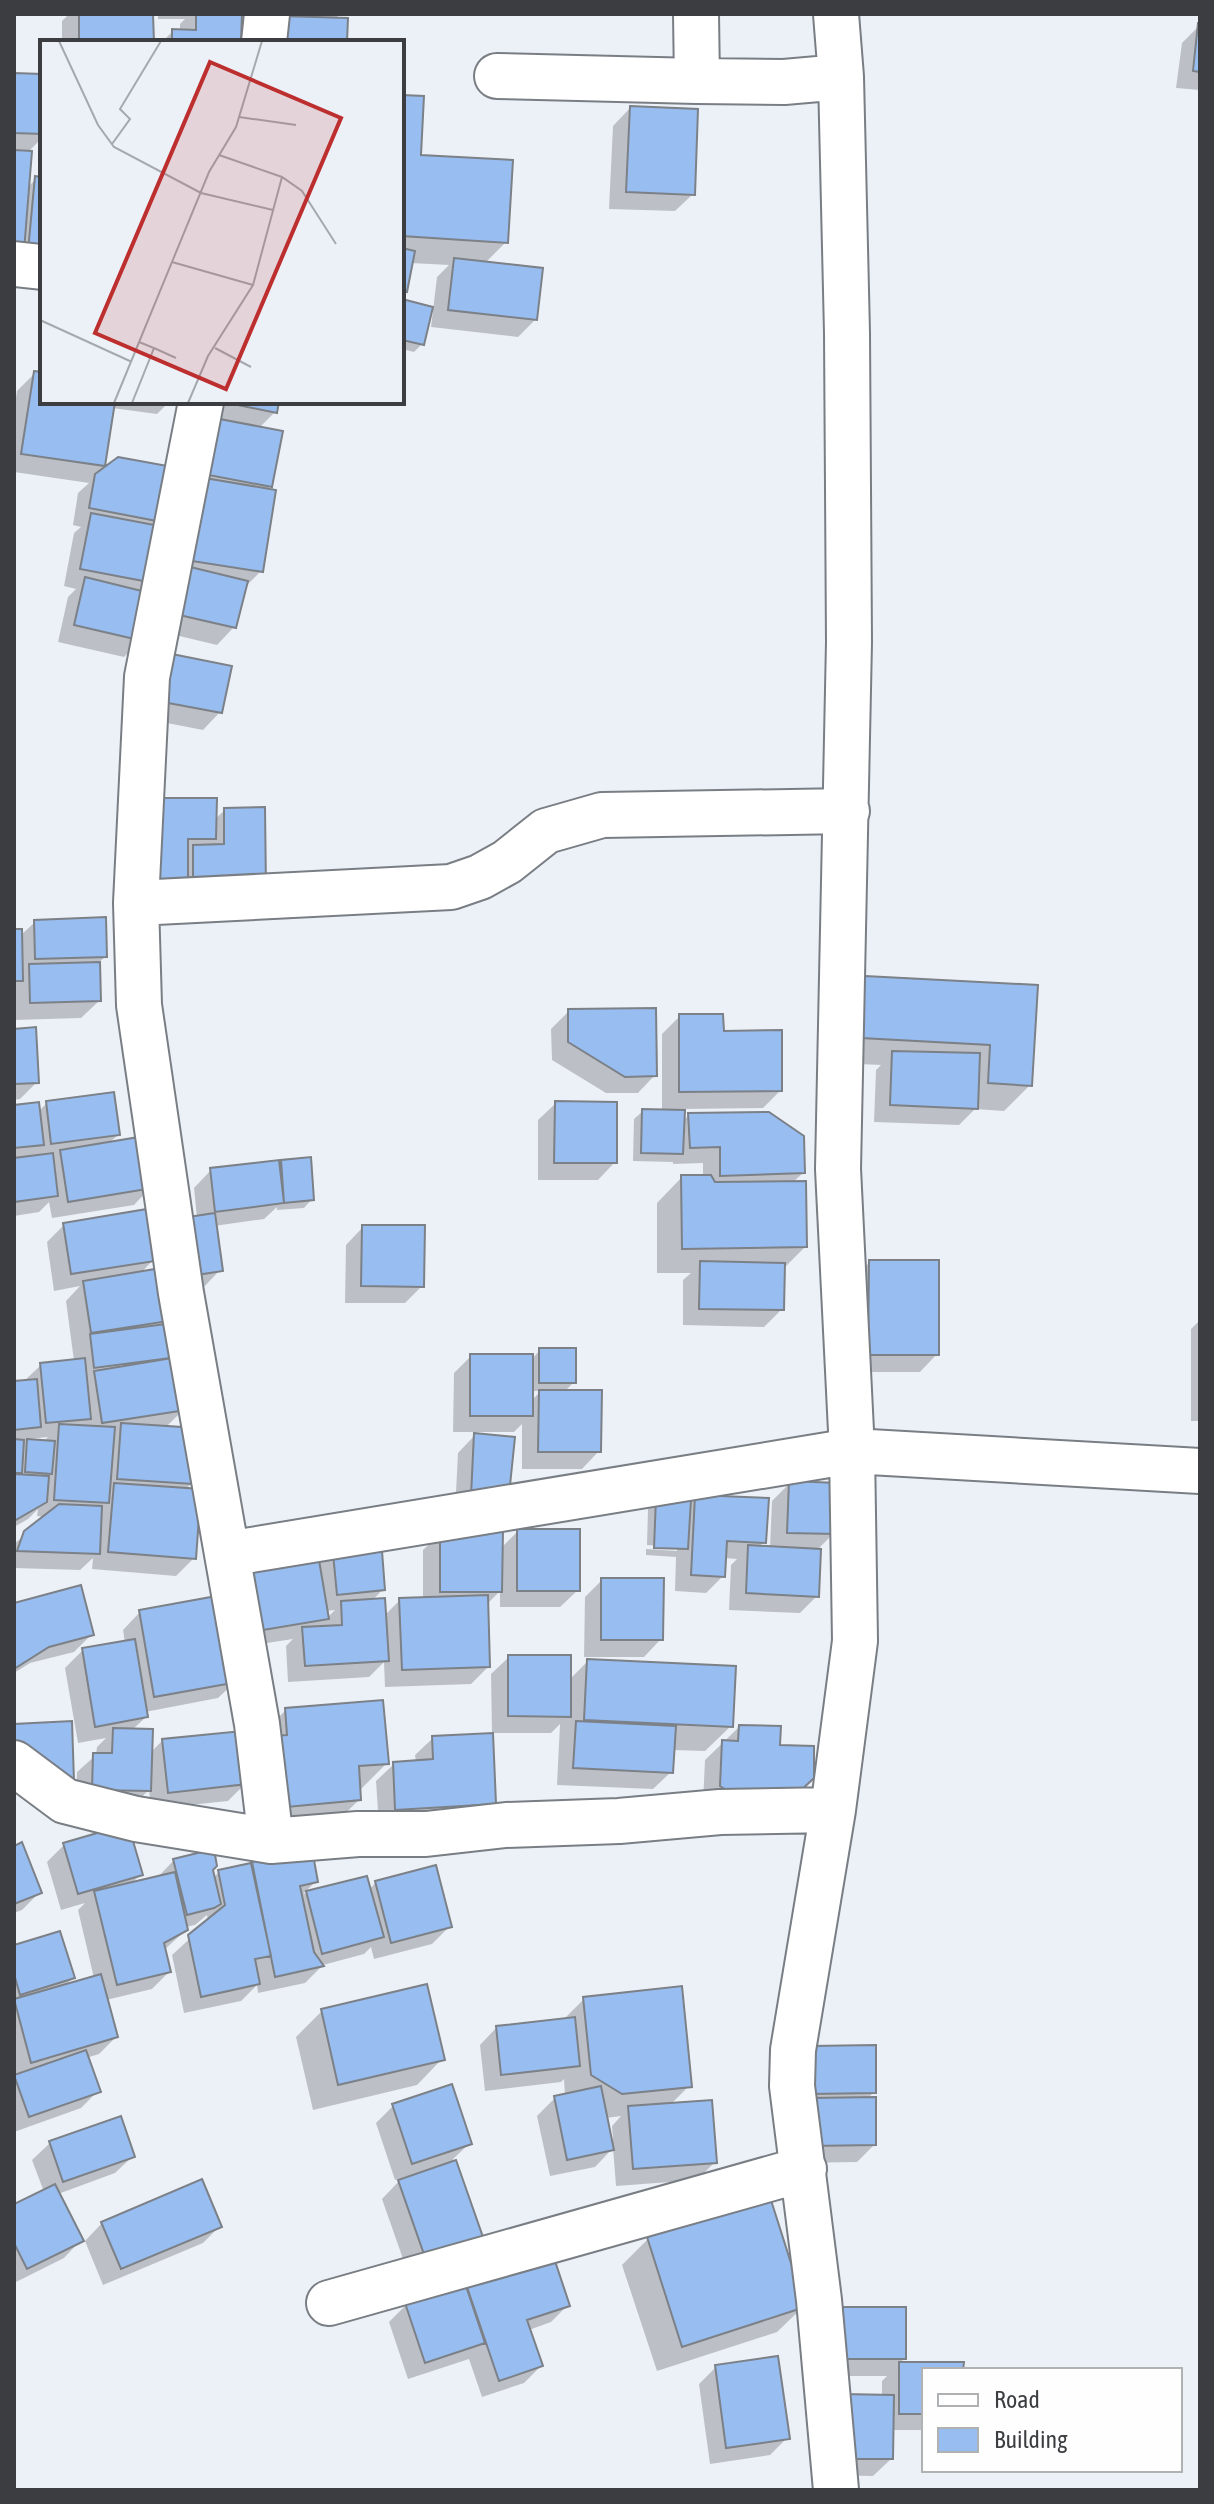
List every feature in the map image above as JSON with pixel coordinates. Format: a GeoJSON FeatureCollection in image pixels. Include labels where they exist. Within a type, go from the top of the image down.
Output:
{"type":"FeatureCollection","features":[{"type":"Feature","properties":{"kind":"street"},"geometry":{"type":"LineString","coordinates":[[264,40],[267,14]]}},
{"type":"Feature","properties":{"kind":"street"},"geometry":{"type":"LineString","coordinates":[[696,14],[697,81]]}},
{"type":"Feature","properties":{"kind":"street"},"geometry":{"type":"LineString","coordinates":[[836,14],[841,77],[847,333],[847,811],[838,1169],[852,1451],[855,1641],[833,1810],[793,2050],[792,2086],[819,2300],[836,2490]]}},
{"type":"Feature","properties":{"kind":"street"},"geometry":{"type":"LineString","coordinates":[[497,76],[784,82],[841,77]]}},
{"type":"Feature","properties":{"kind":"street"},"geometry":{"type":"LineString","coordinates":[[14,264],[40,267]]}},
{"type":"Feature","properties":{"kind":"street"},"geometry":{"type":"LineString","coordinates":[[201,404],[147,677],[136,903],[139,1005],[181,1293],[257,1724],[271,1841]]}},
{"type":"Feature","properties":{"kind":"street"},"geometry":{"type":"LineString","coordinates":[[136,903],[451,887],[480,877],[507,862],[546,831],[602,815],[847,811]]}},
{"type":"Feature","properties":{"kind":"street"},"geometry":{"type":"LineString","coordinates":[[227,1554],[852,1451],[1200,1471]]}},
{"type":"Feature","properties":{"kind":"street"},"geometry":{"type":"LineString","coordinates":[[14,1763],[65,1801],[136,1819],[271,1841],[358,1834],[426,1834],[506,1825],[619,1821],[720,1812],[833,1810]]}},
{"type":"Feature","properties":{"kind":"street"},"geometry":{"type":"LineString","coordinates":[[329,2303],[804,2169]]}},
{"type":"Feature","properties":{"kind":"building"},"geometry":{"type":"Polygon","coordinates":[[[79,14],[153,14],[154,40],[79,40],[79,14]]]}},
{"type":"Feature","properties":{"kind":"building"},"geometry":{"type":"Polygon","coordinates":[[[196,14],[242,14],[241,40],[172,40],[172,29],[196,30],[196,14]]]}},
{"type":"Feature","properties":{"kind":"building"},"geometry":{"type":"Polygon","coordinates":[[[281,16],[348,18],[347,40],[281,40],[281,16]]]}},
{"type":"Feature","properties":{"kind":"building"},"geometry":{"type":"Polygon","coordinates":[[[1200,23],[1200,72],[1193,71],[1200,23]]]}},
{"type":"Feature","properties":{"kind":"building"},"geometry":{"type":"Polygon","coordinates":[[[14,73],[40,74],[40,134],[14,133],[14,73]]]}},
{"type":"Feature","properties":{"kind":"building"},"geometry":{"type":"Polygon","coordinates":[[[404,95],[424,96],[421,155],[513,160],[508,243],[404,236],[404,95]]]}},
{"type":"Feature","properties":{"kind":"building"},"geometry":{"type":"Polygon","coordinates":[[[630,106],[698,109],[695,195],[626,192],[630,106]]]}},
{"type":"Feature","properties":{"kind":"building"},"geometry":{"type":"Polygon","coordinates":[[[14,150],[32,151],[24,251],[14,250],[14,150]]]}},
{"type":"Feature","properties":{"kind":"building"},"geometry":{"type":"Polygon","coordinates":[[[35,176],[40,177],[40,252],[28,251],[35,176]]]}},
{"type":"Feature","properties":{"kind":"building"},"geometry":{"type":"Polygon","coordinates":[[[404,248],[415,251],[407,292],[404,291],[404,248]]]}},
{"type":"Feature","properties":{"kind":"building"},"geometry":{"type":"Polygon","coordinates":[[[454,258],[543,268],[537,320],[448,310],[454,258]]]}},
{"type":"Feature","properties":{"kind":"building"},"geometry":{"type":"Polygon","coordinates":[[[404,300],[433,307],[424,345],[404,340],[404,300]]]}},
{"type":"Feature","properties":{"kind":"building"},"geometry":{"type":"Polygon","coordinates":[[[34,371],[40,372],[40,404],[115,404],[105,466],[21,454],[34,371]]]}},
{"type":"Feature","properties":{"kind":"building"},"geometry":{"type":"Polygon","coordinates":[[[233,404],[279,404],[277,413],[233,404]]]}},
{"type":"Feature","properties":{"kind":"building"},"geometry":{"type":"Polygon","coordinates":[[[209,417],[283,431],[272,487],[198,473],[209,417]]]}},
{"type":"Feature","properties":{"kind":"building"},"geometry":{"type":"Polygon","coordinates":[[[118,457],[173,467],[162,522],[89,508],[95,474],[118,457]]]}},
{"type":"Feature","properties":{"kind":"building"},"geometry":{"type":"Polygon","coordinates":[[[193,476],[276,490],[263,572],[179,559],[193,476]]]}},
{"type":"Feature","properties":{"kind":"building"},"geometry":{"type":"Polygon","coordinates":[[[91,513],[165,527],[154,583],[80,569],[91,513]]]}},
{"type":"Feature","properties":{"kind":"building"},"geometry":{"type":"Polygon","coordinates":[[[178,564],[248,581],[236,628],[166,612],[178,564]]]}},
{"type":"Feature","properties":{"kind":"building"},"geometry":{"type":"Polygon","coordinates":[[[85,577],[154,594],[143,641],[74,625],[85,577]]]}},
{"type":"Feature","properties":{"kind":"building"},"geometry":{"type":"Polygon","coordinates":[[[162,652],[232,666],[222,713],[152,700],[162,652]]]}},
{"type":"Feature","properties":{"kind":"building"},"geometry":{"type":"Polygon","coordinates":[[[145,798],[217,798],[216,839],[188,839],[188,888],[145,888],[145,798]]]}},
{"type":"Feature","properties":{"kind":"building"},"geometry":{"type":"Polygon","coordinates":[[[265,807],[266,890],[193,891],[193,845],[224,844],[224,808],[265,807]]]}},
{"type":"Feature","properties":{"kind":"building"},"geometry":{"type":"Polygon","coordinates":[[[106,917],[107,957],[35,959],[34,920],[106,917]]]}},
{"type":"Feature","properties":{"kind":"building"},"geometry":{"type":"Polygon","coordinates":[[[14,929],[22,929],[23,981],[14,981],[14,929]]]}},
{"type":"Feature","properties":{"kind":"building"},"geometry":{"type":"Polygon","coordinates":[[[100,962],[101,1001],[30,1003],[29,964],[100,962]]]}},
{"type":"Feature","properties":{"kind":"building"},"geometry":{"type":"Polygon","coordinates":[[[865,976],[1038,985],[1032,1086],[988,1083],[990,1045],[861,1038],[865,976]]]}},
{"type":"Feature","properties":{"kind":"building"},"geometry":{"type":"Polygon","coordinates":[[[656,1008],[657,1076],[625,1077],[568,1042],[568,1009],[656,1008]]]}},
{"type":"Feature","properties":{"kind":"building"},"geometry":{"type":"Polygon","coordinates":[[[679,1014],[723,1014],[724,1031],[782,1030],[782,1091],[679,1092],[679,1014]]]}},
{"type":"Feature","properties":{"kind":"building"},"geometry":{"type":"Polygon","coordinates":[[[36,1027],[39,1083],[14,1084],[14,1029],[36,1027]]]}},
{"type":"Feature","properties":{"kind":"building"},"geometry":{"type":"Polygon","coordinates":[[[892,1051],[980,1053],[978,1109],[890,1105],[892,1051]]]}},
{"type":"Feature","properties":{"kind":"building"},"geometry":{"type":"Polygon","coordinates":[[[114,1092],[120,1135],[51,1144],[46,1101],[114,1092]]]}},
{"type":"Feature","properties":{"kind":"building"},"geometry":{"type":"Polygon","coordinates":[[[555,1101],[617,1102],[617,1163],[554,1163],[555,1101]]]}},
{"type":"Feature","properties":{"kind":"building"},"geometry":{"type":"Polygon","coordinates":[[[39,1102],[44,1145],[14,1148],[14,1105],[39,1102]]]}},
{"type":"Feature","properties":{"kind":"building"},"geometry":{"type":"Polygon","coordinates":[[[642,1109],[685,1110],[683,1154],[641,1153],[642,1109]]]}},
{"type":"Feature","properties":{"kind":"building"},"geometry":{"type":"Polygon","coordinates":[[[769,1112],[804,1136],[805,1173],[720,1176],[720,1147],[690,1148],[688,1113],[769,1112]]]}},
{"type":"Feature","properties":{"kind":"building"},"geometry":{"type":"Polygon","coordinates":[[[145,1136],[153,1188],[68,1202],[60,1150],[145,1136]]]}},
{"type":"Feature","properties":{"kind":"building"},"geometry":{"type":"Polygon","coordinates":[[[53,1153],[58,1196],[14,1202],[14,1158],[53,1153]]]}},
{"type":"Feature","properties":{"kind":"building"},"geometry":{"type":"Polygon","coordinates":[[[311,1157],[314,1200],[284,1203],[281,1160],[311,1157]]]}},
{"type":"Feature","properties":{"kind":"building"},"geometry":{"type":"Polygon","coordinates":[[[279,1160],[284,1203],[215,1212],[210,1168],[279,1160]]]}},
{"type":"Feature","properties":{"kind":"building"},"geometry":{"type":"Polygon","coordinates":[[[681,1175],[711,1175],[715,1182],[806,1181],[807,1247],[682,1249],[681,1175]]]}},
{"type":"Feature","properties":{"kind":"building"},"geometry":{"type":"Polygon","coordinates":[[[147,1209],[155,1261],[71,1274],[63,1223],[147,1209]]]}},
{"type":"Feature","properties":{"kind":"building"},"geometry":{"type":"Polygon","coordinates":[[[215,1213],[223,1271],[183,1277],[175,1219],[215,1213]]]}},
{"type":"Feature","properties":{"kind":"building"},"geometry":{"type":"Polygon","coordinates":[[[362,1225],[425,1225],[424,1287],[361,1286],[362,1225]]]}},
{"type":"Feature","properties":{"kind":"building"},"geometry":{"type":"Polygon","coordinates":[[[869,1260],[939,1260],[939,1355],[868,1355],[869,1260]]]}},
{"type":"Feature","properties":{"kind":"building"},"geometry":{"type":"Polygon","coordinates":[[[700,1261],[785,1263],[784,1310],[699,1309],[700,1261]]]}},
{"type":"Feature","properties":{"kind":"building"},"geometry":{"type":"Polygon","coordinates":[[[167,1267],[175,1320],[91,1333],[83,1281],[167,1267]]]}},
{"type":"Feature","properties":{"kind":"building"},"geometry":{"type":"Polygon","coordinates":[[[173,1323],[178,1357],[94,1368],[90,1334],[173,1323]]]}},
{"type":"Feature","properties":{"kind":"building"},"geometry":{"type":"Polygon","coordinates":[[[539,1348],[576,1348],[576,1383],[539,1383],[539,1348]]]}},
{"type":"Feature","properties":{"kind":"building"},"geometry":{"type":"Polygon","coordinates":[[[470,1354],[533,1354],[533,1416],[470,1416],[470,1354]]]}},
{"type":"Feature","properties":{"kind":"building"},"geometry":{"type":"Polygon","coordinates":[[[178,1357],[186,1410],[102,1423],[94,1371],[178,1357]]]}},
{"type":"Feature","properties":{"kind":"building"},"geometry":{"type":"Polygon","coordinates":[[[85,1358],[91,1419],[46,1423],[40,1363],[85,1358]]]}},
{"type":"Feature","properties":{"kind":"building"},"geometry":{"type":"Polygon","coordinates":[[[37,1379],[41,1427],[14,1430],[14,1381],[37,1379]]]}},
{"type":"Feature","properties":{"kind":"building"},"geometry":{"type":"Polygon","coordinates":[[[539,1390],[602,1390],[601,1452],[538,1452],[539,1390]]]}},
{"type":"Feature","properties":{"kind":"building"},"geometry":{"type":"Polygon","coordinates":[[[121,1423],[197,1428],[193,1484],[117,1479],[121,1423]]]}},
{"type":"Feature","properties":{"kind":"building"},"geometry":{"type":"Polygon","coordinates":[[[59,1424],[115,1427],[109,1503],[54,1500],[59,1424]]]}},
{"type":"Feature","properties":{"kind":"building"},"geometry":{"type":"Polygon","coordinates":[[[474,1433],[515,1437],[509,1495],[471,1496],[474,1433]]]}},
{"type":"Feature","properties":{"kind":"building"},"geometry":{"type":"Polygon","coordinates":[[[14,1439],[24,1440],[22,1473],[14,1473],[14,1439]]]}},
{"type":"Feature","properties":{"kind":"building"},"geometry":{"type":"Polygon","coordinates":[[[27,1439],[55,1441],[52,1474],[25,1472],[27,1439]]]}},
{"type":"Feature","properties":{"kind":"building"},"geometry":{"type":"Polygon","coordinates":[[[14,1474],[49,1476],[47,1502],[14,1521],[14,1474]]]}},
{"type":"Feature","properties":{"kind":"building"},"geometry":{"type":"Polygon","coordinates":[[[789,1481],[838,1483],[836,1534],[787,1533],[789,1481]]]}},
{"type":"Feature","properties":{"kind":"building"},"geometry":{"type":"Polygon","coordinates":[[[114,1483],[201,1489],[196,1559],[108,1552],[114,1483]]]}},
{"type":"Feature","properties":{"kind":"building"},"geometry":{"type":"Polygon","coordinates":[[[695,1495],[769,1498],[766,1543],[727,1541],[725,1577],[691,1575],[695,1495]]]}},
{"type":"Feature","properties":{"kind":"building"},"geometry":{"type":"Polygon","coordinates":[[[656,1498],[691,1500],[688,1549],[654,1548],[656,1498]]]}},
{"type":"Feature","properties":{"kind":"building"},"geometry":{"type":"Polygon","coordinates":[[[59,1504],[102,1506],[100,1554],[17,1551],[24,1531],[59,1504]]]}},
{"type":"Feature","properties":{"kind":"building"},"geometry":{"type":"Polygon","coordinates":[[[517,1529],[580,1529],[580,1591],[517,1591],[517,1529]]]}},
{"type":"Feature","properties":{"kind":"building"},"geometry":{"type":"Polygon","coordinates":[[[503,1530],[502,1592],[440,1592],[440,1531],[503,1530]]]}},
{"type":"Feature","properties":{"kind":"building"},"geometry":{"type":"Polygon","coordinates":[[[381,1538],[385,1590],[337,1595],[332,1543],[381,1538]]]}},
{"type":"Feature","properties":{"kind":"building"},"geometry":{"type":"Polygon","coordinates":[[[748,1545],[821,1549],[819,1597],[746,1593],[748,1545]]]}},
{"type":"Feature","properties":{"kind":"building"},"geometry":{"type":"Polygon","coordinates":[[[319,1560],[329,1619],[251,1632],[242,1573],[319,1560]]]}},
{"type":"Feature","properties":{"kind":"building"},"geometry":{"type":"Polygon","coordinates":[[[601,1578],[664,1578],[663,1640],[601,1640],[601,1578]]]}},
{"type":"Feature","properties":{"kind":"building"},"geometry":{"type":"Polygon","coordinates":[[[81,1585],[94,1635],[49,1647],[14,1669],[14,1603],[81,1585]]]}},
{"type":"Feature","properties":{"kind":"building"},"geometry":{"type":"Polygon","coordinates":[[[222,1595],[238,1682],[154,1697],[139,1610],[222,1595]]]}},
{"type":"Feature","properties":{"kind":"building"},"geometry":{"type":"Polygon","coordinates":[[[488,1595],[490,1667],[402,1670],[399,1598],[488,1595]]]}},
{"type":"Feature","properties":{"kind":"building"},"geometry":{"type":"Polygon","coordinates":[[[385,1598],[389,1661],[305,1666],[302,1627],[342,1625],[341,1601],[385,1598]]]}},
{"type":"Feature","properties":{"kind":"building"},"geometry":{"type":"Polygon","coordinates":[[[135,1639],[148,1717],[95,1727],[82,1648],[135,1639]]]}},
{"type":"Feature","properties":{"kind":"building"},"geometry":{"type":"Polygon","coordinates":[[[508,1655],[571,1655],[571,1717],[508,1716],[508,1655]]]}},
{"type":"Feature","properties":{"kind":"building"},"geometry":{"type":"Polygon","coordinates":[[[587,1659],[736,1666],[733,1727],[584,1720],[587,1659]]]}},
{"type":"Feature","properties":{"kind":"building"},"geometry":{"type":"Polygon","coordinates":[[[383,1700],[389,1764],[359,1766],[361,1800],[276,1808],[270,1736],[287,1735],[285,1708],[383,1700]]]}},
{"type":"Feature","properties":{"kind":"building"},"geometry":{"type":"Polygon","coordinates":[[[72,1721],[74,1781],[14,1755],[14,1724],[72,1721]]]}},
{"type":"Feature","properties":{"kind":"building"},"geometry":{"type":"Polygon","coordinates":[[[576,1721],[676,1726],[673,1773],[573,1768],[576,1721]]]}},
{"type":"Feature","properties":{"kind":"building"},"geometry":{"type":"Polygon","coordinates":[[[739,1725],[781,1726],[780,1745],[814,1746],[814,1778],[797,1794],[738,1798],[720,1786],[722,1740],[738,1741],[739,1725]]]}},
{"type":"Feature","properties":{"kind":"building"},"geometry":{"type":"Polygon","coordinates":[[[113,1728],[153,1729],[151,1791],[92,1790],[93,1753],[112,1753],[113,1728]]]}},
{"type":"Feature","properties":{"kind":"building"},"geometry":{"type":"Polygon","coordinates":[[[242,1731],[247,1784],[168,1793],[162,1739],[242,1731]]]}},
{"type":"Feature","properties":{"kind":"building"},"geometry":{"type":"Polygon","coordinates":[[[493,1733],[496,1804],[395,1810],[393,1762],[433,1759],[432,1736],[493,1733]]]}},
{"type":"Feature","properties":{"kind":"building"},"geometry":{"type":"Polygon","coordinates":[[[128,1824],[143,1875],[78,1894],[63,1843],[128,1824]]]}},
{"type":"Feature","properties":{"kind":"building"},"geometry":{"type":"Polygon","coordinates":[[[22,1842],[42,1893],[14,1904],[14,1846],[22,1842]]]}},
{"type":"Feature","properties":{"kind":"building"},"geometry":{"type":"Polygon","coordinates":[[[214,1849],[217,1866],[213,1870],[221,1904],[187,1915],[173,1859],[214,1849]]]}},
{"type":"Feature","properties":{"kind":"building"},"geometry":{"type":"Polygon","coordinates":[[[312,1849],[318,1882],[300,1886],[314,1952],[324,1966],[275,1977],[252,1862],[312,1849]]]}},
{"type":"Feature","properties":{"kind":"building"},"geometry":{"type":"Polygon","coordinates":[[[251,1863],[271,1956],[255,1959],[260,1984],[201,1997],[188,1935],[225,1905],[218,1870],[251,1863]]]}},
{"type":"Feature","properties":{"kind":"building"},"geometry":{"type":"Polygon","coordinates":[[[436,1865],[452,1927],[391,1943],[375,1881],[436,1865]]]}},
{"type":"Feature","properties":{"kind":"building"},"geometry":{"type":"Polygon","coordinates":[[[175,1872],[188,1930],[164,1943],[171,1972],[117,1985],[94,1891],[175,1872]]]}},
{"type":"Feature","properties":{"kind":"building"},"geometry":{"type":"Polygon","coordinates":[[[367,1876],[384,1937],[322,1954],[306,1891],[367,1876]]]}},
{"type":"Feature","properties":{"kind":"building"},"geometry":{"type":"Polygon","coordinates":[[[60,1931],[75,1978],[20,1995],[14,1974],[14,1945],[60,1931]]]}},
{"type":"Feature","properties":{"kind":"building"},"geometry":{"type":"Polygon","coordinates":[[[101,1974],[118,2037],[31,2063],[14,1999],[101,1974]]]}},
{"type":"Feature","properties":{"kind":"building"},"geometry":{"type":"Polygon","coordinates":[[[427,1984],[445,2060],[338,2085],[321,2009],[427,1984]]]}},
{"type":"Feature","properties":{"kind":"building"},"geometry":{"type":"Polygon","coordinates":[[[682,1986],[692,2087],[622,2094],[591,2075],[583,1997],[682,1986]]]}},
{"type":"Feature","properties":{"kind":"building"},"geometry":{"type":"Polygon","coordinates":[[[575,2017],[580,2066],[501,2075],[496,2026],[575,2017]]]}},
{"type":"Feature","properties":{"kind":"building"},"geometry":{"type":"Polygon","coordinates":[[[876,2045],[876,2093],[810,2094],[810,2046],[876,2045]]]}},
{"type":"Feature","properties":{"kind":"building"},"geometry":{"type":"Polygon","coordinates":[[[86,2050],[101,2092],[29,2117],[14,2075],[86,2050]]]}},
{"type":"Feature","properties":{"kind":"building"},"geometry":{"type":"Polygon","coordinates":[[[452,2084],[472,2144],[412,2164],[392,2104],[452,2084]]]}},
{"type":"Feature","properties":{"kind":"building"},"geometry":{"type":"Polygon","coordinates":[[[601,2086],[614,2150],[567,2160],[554,2096],[601,2086]]]}},
{"type":"Feature","properties":{"kind":"building"},"geometry":{"type":"Polygon","coordinates":[[[876,2097],[876,2145],[810,2146],[810,2098],[876,2097]]]}},
{"type":"Feature","properties":{"kind":"building"},"geometry":{"type":"Polygon","coordinates":[[[712,2100],[717,2163],[633,2169],[628,2106],[712,2100]]]}},
{"type":"Feature","properties":{"kind":"building"},"geometry":{"type":"Polygon","coordinates":[[[121,2116],[135,2157],[63,2182],[49,2141],[121,2116]]]}},
{"type":"Feature","properties":{"kind":"building"},"geometry":{"type":"Polygon","coordinates":[[[456,2160],[484,2240],[426,2260],[398,2180],[456,2160]]]}},
{"type":"Feature","properties":{"kind":"building"},"geometry":{"type":"Polygon","coordinates":[[[202,2179],[222,2227],[121,2269],[101,2222],[202,2179]]]}},
{"type":"Feature","properties":{"kind":"building"},"geometry":{"type":"Polygon","coordinates":[[[55,2184],[84,2241],[27,2269],[14,2243],[14,2204],[55,2184]]]}},
{"type":"Feature","properties":{"kind":"building"},"geometry":{"type":"Polygon","coordinates":[[[770,2197],[805,2307],[682,2347],[647,2237],[770,2197]]]}},
{"type":"Feature","properties":{"kind":"building"},"geometry":{"type":"Polygon","coordinates":[[[554,2258],[570,2306],[527,2320],[543,2366],[499,2381],[467,2287],[554,2258]]]}},
{"type":"Feature","properties":{"kind":"building"},"geometry":{"type":"Polygon","coordinates":[[[465,2283],[485,2343],[425,2363],[405,2303],[465,2283]]]}},
{"type":"Feature","properties":{"kind":"building"},"geometry":{"type":"Polygon","coordinates":[[[842,2307],[906,2307],[906,2359],[841,2359],[842,2307]]]}},
{"type":"Feature","properties":{"kind":"building"},"geometry":{"type":"Polygon","coordinates":[[[778,2356],[790,2439],[726,2448],[715,2365],[778,2356]]]}},
{"type":"Feature","properties":{"kind":"building"},"geometry":{"type":"Polygon","coordinates":[[[899,2362],[964,2362],[963,2368],[922,2368],[922,2414],[899,2414],[899,2362]]]}},
{"type":"Feature","properties":{"kind":"building"},"geometry":{"type":"Polygon","coordinates":[[[842,2394],[894,2395],[893,2459],[840,2459],[842,2394]]]}}]}
